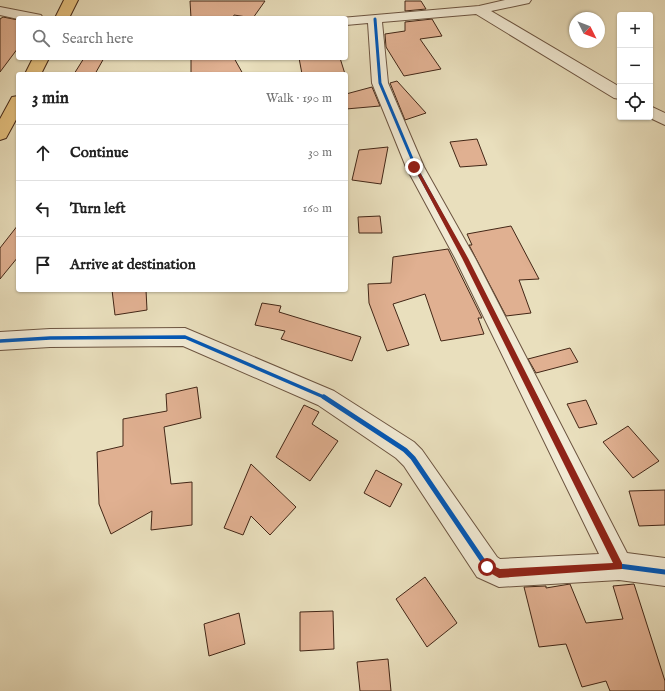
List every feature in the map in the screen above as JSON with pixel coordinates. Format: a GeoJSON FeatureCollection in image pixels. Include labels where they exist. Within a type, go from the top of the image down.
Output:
{"type":"FeatureCollection","features":[{"type":"Feature","properties":{"kind":"main road"},"geometry":{"type":"LineString","coordinates":[[63,16],[71,0]]}},
{"type":"Feature","properties":{"kind":"main road"},"geometry":{"type":"LineString","coordinates":[[34,72],[40,60]]}},
{"type":"Feature","properties":{"kind":"main road"},"geometry":{"type":"LineString","coordinates":[[0,134],[16,105]]}},
{"type":"Feature","properties":{"kind":"street"},"geometry":{"type":"LineString","coordinates":[[348,21],[479,10],[524,0]]}},
{"type":"Feature","properties":{"kind":"street"},"geometry":{"type":"LineString","coordinates":[[479,10],[617,92]]}},
{"type":"Feature","properties":{"kind":"street"},"geometry":{"type":"LineString","coordinates":[[0,11],[26,16]]}},
{"type":"Feature","properties":{"kind":"street"},"geometry":{"type":"LineString","coordinates":[[375,19],[380,83],[414,167],[465,258],[619,566]]}},
{"type":"Feature","properties":{"kind":"street"},"geometry":{"type":"LineString","coordinates":[[653,114],[665,120]]}},
{"type":"Feature","properties":{"kind":"street"},"geometry":{"type":"LineString","coordinates":[[0,342],[50,338],[185,337],[326,398],[405,450],[413,458],[487,567],[499,574],[619,566],[665,572]]}},
{"type":"Feature","properties":{"kind":"building"},"geometry":{"type":"Polygon","coordinates":[[[190,1],[265,1],[254,16],[191,16],[190,1]]]}},
{"type":"Feature","properties":{"kind":"building"},"geometry":{"type":"Polygon","coordinates":[[[405,1],[421,1],[426,9],[405,11],[405,1]]]}},
{"type":"Feature","properties":{"kind":"building"},"geometry":{"type":"Polygon","coordinates":[[[3,17],[16,20],[16,51],[0,72],[0,19],[3,17]]]}},
{"type":"Feature","properties":{"kind":"building"},"geometry":{"type":"Polygon","coordinates":[[[432,19],[442,36],[420,39],[441,69],[404,76],[386,47],[385,34],[405,31],[405,22],[432,19]]]}},
{"type":"Feature","properties":{"kind":"building"},"geometry":{"type":"Polygon","coordinates":[[[83,60],[103,60],[96,72],[75,72],[83,60]]]}},
{"type":"Feature","properties":{"kind":"building"},"geometry":{"type":"Polygon","coordinates":[[[191,60],[235,60],[242,72],[191,72],[191,60]]]}},
{"type":"Feature","properties":{"kind":"building"},"geometry":{"type":"Polygon","coordinates":[[[299,60],[341,60],[344,72],[302,72],[299,60]]]}},
{"type":"Feature","properties":{"kind":"building"},"geometry":{"type":"Polygon","coordinates":[[[397,81],[426,113],[405,120],[390,83],[397,81]]]}},
{"type":"Feature","properties":{"kind":"building"},"geometry":{"type":"Polygon","coordinates":[[[372,87],[380,106],[348,109],[348,93],[372,87]]]}},
{"type":"Feature","properties":{"kind":"building"},"geometry":{"type":"Polygon","coordinates":[[[477,139],[487,165],[460,167],[450,142],[477,139]]]}},
{"type":"Feature","properties":{"kind":"building"},"geometry":{"type":"Polygon","coordinates":[[[388,147],[381,184],[352,180],[359,150],[388,147]]]}},
{"type":"Feature","properties":{"kind":"building"},"geometry":{"type":"Polygon","coordinates":[[[380,216],[382,233],[359,233],[358,217],[380,216]]]}},
{"type":"Feature","properties":{"kind":"building"},"geometry":{"type":"Polygon","coordinates":[[[511,226],[539,279],[519,280],[531,313],[506,316],[469,245],[472,245],[467,234],[511,226]]]}},
{"type":"Feature","properties":{"kind":"building"},"geometry":{"type":"Polygon","coordinates":[[[16,228],[16,259],[0,279],[0,248],[16,228]]]}},
{"type":"Feature","properties":{"kind":"building"},"geometry":{"type":"Polygon","coordinates":[[[448,249],[482,318],[478,318],[484,334],[441,341],[425,294],[393,304],[409,345],[387,351],[369,303],[368,284],[391,283],[393,257],[448,249]]]}},
{"type":"Feature","properties":{"kind":"building"},"geometry":{"type":"Polygon","coordinates":[[[112,292],[146,292],[147,310],[115,315],[112,292]]]}},
{"type":"Feature","properties":{"kind":"building"},"geometry":{"type":"Polygon","coordinates":[[[262,303],[281,306],[279,312],[361,337],[352,361],[281,339],[285,331],[255,325],[262,303]]]}},
{"type":"Feature","properties":{"kind":"building"},"geometry":{"type":"Polygon","coordinates":[[[570,348],[578,362],[536,373],[528,359],[570,348]]]}},
{"type":"Feature","properties":{"kind":"building"},"geometry":{"type":"Polygon","coordinates":[[[197,387],[201,418],[164,427],[171,484],[192,482],[192,525],[151,530],[152,511],[111,534],[99,504],[97,452],[123,446],[123,419],[167,411],[166,394],[197,387]]]}},
{"type":"Feature","properties":{"kind":"building"},"geometry":{"type":"Polygon","coordinates":[[[586,400],[597,424],[579,428],[567,404],[586,400]]]}},
{"type":"Feature","properties":{"kind":"building"},"geometry":{"type":"Polygon","coordinates":[[[304,405],[319,412],[312,424],[338,441],[310,481],[276,457],[304,405]]]}},
{"type":"Feature","properties":{"kind":"building"},"geometry":{"type":"Polygon","coordinates":[[[628,426],[659,461],[633,478],[603,442],[628,426]]]}},
{"type":"Feature","properties":{"kind":"building"},"geometry":{"type":"Polygon","coordinates":[[[251,464],[296,507],[270,535],[251,516],[243,535],[224,528],[251,464]]]}},
{"type":"Feature","properties":{"kind":"building"},"geometry":{"type":"Polygon","coordinates":[[[376,470],[402,484],[390,507],[364,493],[376,470]]]}},
{"type":"Feature","properties":{"kind":"building"},"geometry":{"type":"Polygon","coordinates":[[[665,490],[665,525],[639,526],[629,491],[665,490]]]}},
{"type":"Feature","properties":{"kind":"building"},"geometry":{"type":"Polygon","coordinates":[[[425,577],[457,623],[427,647],[396,599],[425,577]]]}},
{"type":"Feature","properties":{"kind":"building"},"geometry":{"type":"Polygon","coordinates":[[[570,584],[586,623],[623,619],[613,586],[634,584],[665,681],[665,691],[610,691],[606,681],[582,687],[566,644],[539,647],[524,587],[546,586],[546,588],[570,584]]]}},
{"type":"Feature","properties":{"kind":"building"},"geometry":{"type":"Polygon","coordinates":[[[333,611],[334,649],[300,651],[300,612],[333,611]]]}},
{"type":"Feature","properties":{"kind":"building"},"geometry":{"type":"Polygon","coordinates":[[[239,613],[245,644],[209,656],[204,624],[239,613]]]}},
{"type":"Feature","properties":{"kind":"building"},"geometry":{"type":"Polygon","coordinates":[[[388,659],[391,691],[360,691],[357,662],[388,659]]]}},
{"type":"Feature","properties":{"kind":"cycle path"},"geometry":{"type":"LineString","coordinates":[[375,19],[380,83],[415,167],[465,258],[619,566]]}},
{"type":"Feature","properties":{"kind":"cycle path"},"geometry":{"type":"LineString","coordinates":[[0,341],[50,338],[185,337],[326,398],[405,450],[413,458],[487,567],[499,573],[619,566],[665,572]]}},
{"type":"Feature","properties":{"kind":"route"},"geometry":{"type":"LineString","coordinates":[[414,167],[465,258],[619,566],[499,574],[487,567]]}}]}
